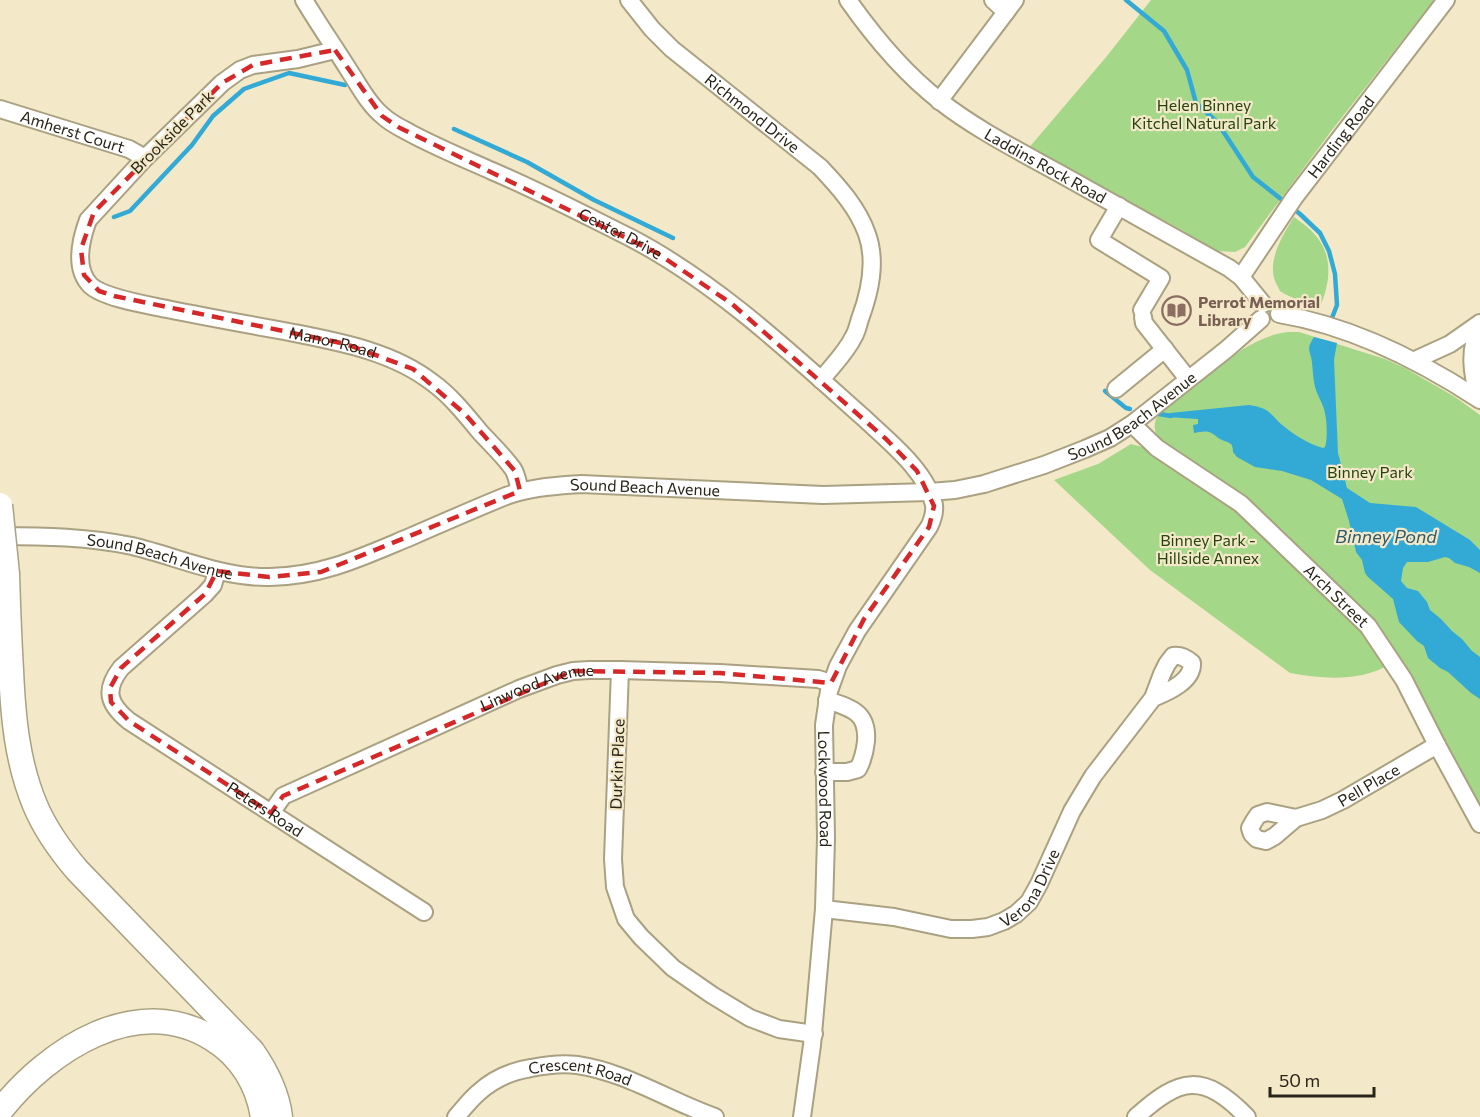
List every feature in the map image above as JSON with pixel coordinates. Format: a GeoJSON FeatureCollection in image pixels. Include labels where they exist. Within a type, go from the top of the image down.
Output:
{"type":"FeatureCollection","features":[{"type":"Feature","properties":{"kind":"highway"},"geometry":{"type":"LineString","coordinates":[[0,505],[7,574],[15,732],[28,786],[44,823],[58,847],[77,870],[252,1051],[270,1080],[276,1095],[280,1117]]}},
{"type":"Feature","properties":{"kind":"highway"},"geometry":{"type":"LineString","coordinates":[[0,1111],[37,1071],[72,1046],[112,1028],[133,1023],[155,1022],[188,1027],[210,1037],[226,1048],[248,1074],[258,1095],[263,1117]]}},
{"type":"Feature","properties":{"kind":"street","name":"Center Drive"},"geometry":{"type":"LineString","coordinates":[[304,0],[366,97],[382,116],[418,137],[536,190],[657,253],[702,282],[732,304],[906,457],[929,492]]}},
{"type":"Feature","properties":{"kind":"street","name":"Richmond Drive"},"geometry":{"type":"LineString","coordinates":[[629,0],[652,29],[678,54],[820,167],[860,218],[871,253],[872,274],[868,298],[855,336],[840,358],[820,380]]}},
{"type":"Feature","properties":{"kind":"street","name":"Laddins Rock Road"},"geometry":{"type":"LineString","coordinates":[[848,0],[893,58],[939,101],[1018,151],[1229,268],[1241,277],[1262,312]]}},
{"type":"Feature","properties":{"kind":"street"},"geometry":{"type":"LineString","coordinates":[[939,101],[1010,6],[993,0]]}},
{"type":"Feature","properties":{"kind":"street","name":"Harding Road"},"geometry":{"type":"LineString","coordinates":[[1241,277],[1294,198],[1446,0]]}},
{"type":"Feature","properties":{"kind":"street","name":"Brookside Park"},"geometry":{"type":"LineString","coordinates":[[90,284],[81,264],[81,249],[88,220],[145,158],[222,83],[240,70],[253,65],[298,59],[335,50]]}},
{"type":"Feature","properties":{"kind":"street","name":"Amherst Court"},"geometry":{"type":"LineString","coordinates":[[0,109],[129,149],[145,158]]}},
{"type":"Feature","properties":{"kind":"street"},"geometry":{"type":"LineString","coordinates":[[1119,206],[1099,240],[1161,278],[1142,313],[1144,323],[1188,379]]}},
{"type":"Feature","properties":{"kind":"street","name":"Manor Road"},"geometry":{"type":"LineString","coordinates":[[90,284],[99,291],[147,304],[346,344],[413,369],[433,382],[465,414],[514,471],[520,491]]}},
{"type":"Feature","properties":{"kind":"street"},"geometry":{"type":"LineString","coordinates":[[1262,312],[1266,323],[1277,320],[1279,314],[1315,321],[1390,349],[1445,377],[1479,400]]}},
{"type":"Feature","properties":{"kind":"street","name":"Sound Beach Avenue"},"geometry":{"type":"LineString","coordinates":[[0,536],[61,537],[109,542],[147,550],[218,571],[269,577],[321,572],[351,562],[520,491],[543,486],[581,484],[823,495],[929,492],[965,488],[1018,474],[1065,458],[1098,444],[1132,424],[1227,349],[1262,312]]}},
{"type":"Feature","properties":{"kind":"street"},"geometry":{"type":"LineString","coordinates":[[1415,360],[1450,344],[1480,324]]}},
{"type":"Feature","properties":{"kind":"street"},"geometry":{"type":"LineString","coordinates":[[1479,400],[1472,358],[1475,336],[1480,324]]}},
{"type":"Feature","properties":{"kind":"street"},"geometry":{"type":"LineString","coordinates":[[1116,389],[1165,350]]}},
{"type":"Feature","properties":{"kind":"street","name":"Arch Street"},"geometry":{"type":"LineString","coordinates":[[1132,424],[1156,448],[1241,504],[1368,626],[1404,680],[1480,824]]}},
{"type":"Feature","properties":{"kind":"street","name":"Lockwood Road"},"geometry":{"type":"LineString","coordinates":[[802,1117],[813,1034],[824,909],[826,848],[824,725],[827,700],[831,682],[843,654],[864,619],[933,519],[934,506],[929,492]]}},
{"type":"Feature","properties":{"kind":"street","name":"Peters Road"},"geometry":{"type":"LineString","coordinates":[[218,571],[213,585],[205,594],[121,668],[112,682],[111,702],[118,713],[129,721],[424,912]]}},
{"type":"Feature","properties":{"kind":"street","name":"Durkin Place"},"geometry":{"type":"LineString","coordinates":[[620,670],[614,859],[615,887],[626,919],[673,968],[712,995],[750,1018],[779,1029],[813,1034]]}},
{"type":"Feature","properties":{"kind":"street","name":"Linwood Avenue"},"geometry":{"type":"LineString","coordinates":[[271,813],[283,796],[519,689],[573,671],[731,673],[818,679],[831,682]]}},
{"type":"Feature","properties":{"kind":"street","name":"Verona Drive"},"geometry":{"type":"LineString","coordinates":[[824,909],[894,917],[951,929],[988,927],[1016,914],[1029,902],[1072,811],[1093,776],[1153,698]]}},
{"type":"Feature","properties":{"kind":"street"},"geometry":{"type":"LineString","coordinates":[[824,772],[847,772],[858,769],[863,760],[867,733],[865,722],[860,716],[850,708],[827,700]]}},
{"type":"Feature","properties":{"kind":"street","name":"Pell Place"},"geometry":{"type":"LineString","coordinates":[[1296,818],[1322,810],[1343,800],[1437,745]]}},
{"type":"Feature","properties":{"kind":"street","name":"Crescent Road"},"geometry":{"type":"LineString","coordinates":[[456,1117],[479,1092],[496,1080],[514,1071],[559,1065],[576,1065],[599,1070],[631,1081],[715,1117]]}},
{"type":"Feature","properties":{"kind":"street"},"geometry":{"type":"LineString","coordinates":[[1136,1117],[1154,1100],[1169,1091],[1194,1084],[1222,1095],[1247,1117]]}},
{"type":"Feature","properties":{"kind":"highlighted area"},"geometry":{"type":"Polygon","coordinates":[[[335,50],[382,116],[400,128],[657,253],[732,304],[886,439],[917,471],[934,506],[929,527],[864,619],[831,683],[720,673],[573,671],[283,796],[271,813],[129,721],[111,702],[110,688],[121,668],[205,594],[217,571],[269,577],[321,572],[520,491],[515,471],[465,414],[413,369],[346,344],[99,291],[84,275],[81,249],[94,212],[222,83],[253,65],[335,50]]]}},
{"type":"Feature","properties":{"kind":"green space","name":"Helen Binney Kitchel Natural Park"},"geometry":{"type":"Polygon","coordinates":[[[1151,0],[1434,0],[1332,130],[1245,247],[1235,252],[1218,251],[1169,223],[1027,150],[1151,0]]]}},
{"type":"Feature","properties":{"kind":"green space"},"geometry":{"type":"Polygon","coordinates":[[[1294,217],[1314,233],[1326,253],[1328,281],[1319,309],[1280,291],[1274,278],[1276,251],[1294,217]]]}},
{"type":"Feature","properties":{"kind":"green space","name":"Binney Park"},"geometry":{"type":"Polygon","coordinates":[[[1299,332],[1385,359],[1405,368],[1455,397],[1480,415],[1480,807],[1394,655],[1242,497],[1156,434],[1155,423],[1160,412],[1243,349],[1271,336],[1299,332]]]}},
{"type":"Feature","properties":{"kind":"green space","name":"Binney Park - Hillside Annex"},"geometry":{"type":"Polygon","coordinates":[[[1131,444],[1142,447],[1189,474],[1237,507],[1334,598],[1390,664],[1367,674],[1341,678],[1290,673],[1150,570],[1054,480],[1098,464],[1131,444]]]}},
{"type":"Feature","properties":{"kind":"water","name":"Binney Pond"},"geometry":{"type":"Polygon","coordinates":[[[1314,337],[1337,343],[1334,360],[1338,453],[1347,488],[1370,503],[1416,507],[1470,540],[1480,550],[1480,573],[1445,557],[1428,562],[1407,562],[1403,568],[1401,581],[1407,588],[1418,591],[1430,610],[1480,657],[1480,699],[1428,658],[1424,646],[1399,622],[1393,599],[1365,573],[1362,560],[1356,552],[1342,499],[1311,480],[1282,471],[1255,467],[1237,457],[1229,442],[1208,432],[1194,433],[1193,425],[1198,424],[1198,419],[1166,417],[1170,413],[1252,405],[1266,410],[1301,438],[1317,446],[1325,447],[1326,418],[1315,387],[1309,350],[1314,337]]]}},
{"type":"Feature","properties":{"kind":"waterway"},"geometry":{"type":"LineString","coordinates":[[1126,0],[1164,31],[1187,70],[1196,103],[1217,122],[1253,177],[1320,233],[1329,251],[1335,274],[1337,305],[1330,323]]}},
{"type":"Feature","properties":{"kind":"waterway"},"geometry":{"type":"LineString","coordinates":[[114,217],[130,211],[192,145],[213,116],[244,89],[289,73],[345,85]]}},
{"type":"Feature","properties":{"kind":"waterway"},"geometry":{"type":"LineString","coordinates":[[454,129],[527,162],[594,200],[673,238]]}},
{"type":"Feature","properties":{"kind":"waterway"},"geometry":{"type":"LineString","coordinates":[[1105,391],[1130,409]]}},
{"type":"Feature","properties":{"kind":"waterway"},"geometry":{"type":"LineString","coordinates":[[1159,414],[1171,416]]}},
{"type":"Feature","properties":{"kind":"place","name":"Perrot Memorial Library"},"geometry":{"type":"Point","coordinates":[1177,311]}}]}
